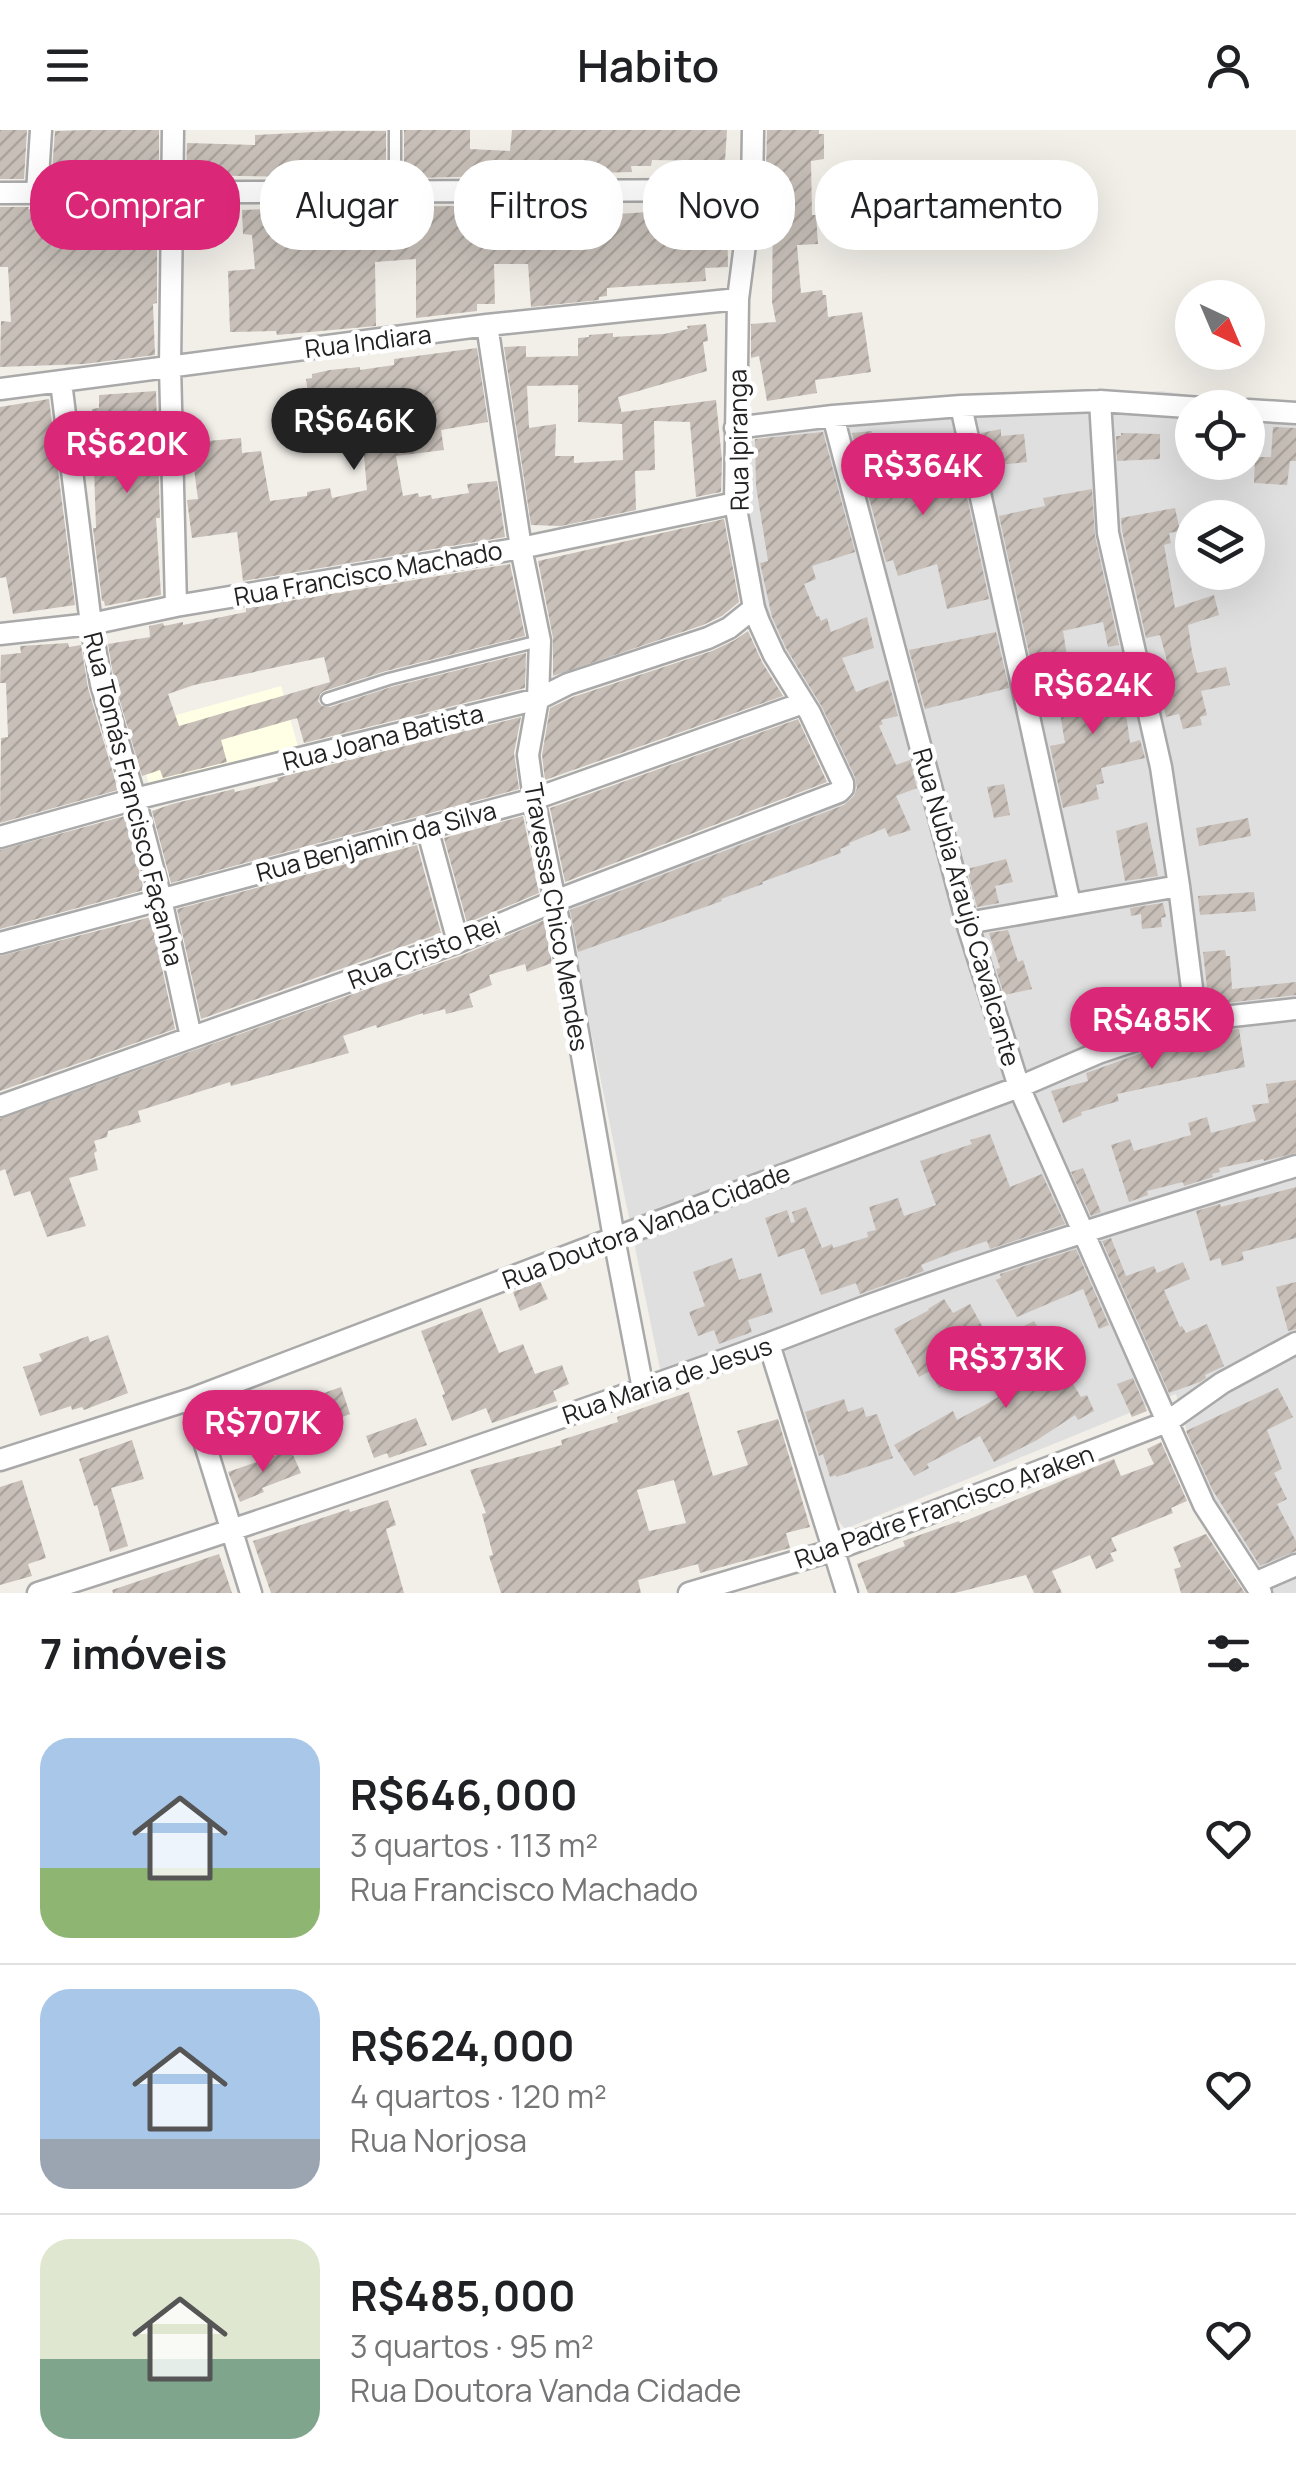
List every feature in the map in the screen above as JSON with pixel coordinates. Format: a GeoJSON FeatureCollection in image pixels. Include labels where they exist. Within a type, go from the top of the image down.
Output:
{"type":"FeatureCollection","features":[{"type":"Feature","properties":{"kind":"street"},"geometry":{"type":"LineString","coordinates":[[39,160],[41,130]]}},
{"type":"Feature","properties":{"kind":"street"},"geometry":{"type":"LineString","coordinates":[[173,160],[174,130]]}},
{"type":"Feature","properties":{"kind":"street","name":"Rua Ipiranga"},"geometry":{"type":"LineString","coordinates":[[752,160],[753,130]]}},
{"type":"Feature","properties":{"kind":"street"},"geometry":{"type":"LineString","coordinates":[[434,193],[643,191]]}},
{"type":"Feature","properties":{"kind":"street"},"geometry":{"type":"LineString","coordinates":[[0,193],[30,193]]}},
{"type":"Feature","properties":{"kind":"street"},"geometry":{"type":"LineString","coordinates":[[171,250],[176,606]]}},
{"type":"Feature","properties":{"kind":"street","name":"Rua Ipiranga"},"geometry":{"type":"LineString","coordinates":[[744,250],[738,299],[735,503],[754,608],[843,788]]}},
{"type":"Feature","properties":{"kind":"street","name":"Rua Indiara"},"geometry":{"type":"LineString","coordinates":[[0,389],[487,326],[738,299]]}},
{"type":"Feature","properties":{"kind":"street","name":"Travessa Chico Mendes"},"geometry":{"type":"LineString","coordinates":[[487,326],[540,641],[538,699],[528,755],[534,800],[643,1389]]}},
{"type":"Feature","properties":{"kind":"street","name":"Rua Tomás Francisco Façanha"},"geometry":{"type":"LineString","coordinates":[[62,382],[91,624],[102,684],[136,799],[191,1037]]}},
{"type":"Feature","properties":{"kind":"street"},"geometry":{"type":"LineString","coordinates":[[736,428],[961,406],[1100,401],[1175,406]]}},
{"type":"Feature","properties":{"kind":"street"},"geometry":{"type":"LineString","coordinates":[[1100,401],[1108,533],[1161,767],[1196,1020]]}},
{"type":"Feature","properties":{"kind":"street"},"geometry":{"type":"LineString","coordinates":[[961,406],[1070,904]]}},
{"type":"Feature","properties":{"kind":"street"},"geometry":{"type":"LineString","coordinates":[[1265,411],[1296,414]]}},
{"type":"Feature","properties":{"kind":"street","name":"Rua Nubia Araujo Cavalcante"},"geometry":{"type":"LineString","coordinates":[[832,416],[966,923],[1019,1087],[1204,1505],[1258,1588]]}},
{"type":"Feature","properties":{"kind":"street","name":"Rua Francisco Machado"},"geometry":{"type":"LineString","coordinates":[[0,634],[91,624],[522,548],[735,503]]}},
{"type":"Feature","properties":{"kind":"street","name":"Rua Joana Batista"},"geometry":{"type":"LineString","coordinates":[[0,837],[136,799],[538,699],[568,684],[708,638],[729,628],[754,608]]}},
{"type":"Feature","properties":{"kind":"street","name":"Rua Benjamin da Silva"},"geometry":{"type":"LineString","coordinates":[[0,943],[534,800],[803,704]]}},
{"type":"Feature","properties":{"kind":"street","name":"Rua Cristo Rei"},"geometry":{"type":"LineString","coordinates":[[0,1106],[458,942],[843,788]]}},
{"type":"Feature","properties":{"kind":"street"},"geometry":{"type":"LineString","coordinates":[[427,828],[458,942]]}},
{"type":"Feature","properties":{"kind":"street"},"geometry":{"type":"LineString","coordinates":[[966,923],[1180,886]]}},
{"type":"Feature","properties":{"kind":"street","name":"Rua Doutora Vanda Cidade"},"geometry":{"type":"LineString","coordinates":[[0,1460],[191,1399],[1019,1087],[1087,1057],[1196,1020],[1296,1009]]}},
{"type":"Feature","properties":{"kind":"street","name":"Rua Maria de Jesus"},"geometry":{"type":"LineString","coordinates":[[38,1593],[232,1531],[643,1389],[870,1304],[1084,1231],[1296,1166]]}},
{"type":"Feature","properties":{"kind":"street","name":"Rua Padre Francisco Araken"},"geometry":{"type":"LineString","coordinates":[[689,1593],[834,1550],[1167,1422],[1222,1383],[1296,1343]]}},
{"type":"Feature","properties":{"kind":"street"},"geometry":{"type":"LineString","coordinates":[[769,1344],[846,1593]]}},
{"type":"Feature","properties":{"kind":"street"},"geometry":{"type":"LineString","coordinates":[[191,1399],[251,1593]]}},
{"type":"Feature","properties":{"kind":"street"},"geometry":{"type":"LineString","coordinates":[[1258,1588],[1296,1564]]}},
{"type":"Feature","properties":{"kind":"lane"},"geometry":{"type":"LineString","coordinates":[[395,130],[395,160]]}},
{"type":"Feature","properties":{"kind":"lane"},"geometry":{"type":"LineString","coordinates":[[327,699],[389,679],[540,641]]}},
{"type":"Feature","properties":{"kind":"shaded area"},"geometry":{"type":"Polygon","coordinates":[[[1160,391],[1175,393],[1175,480],[1265,480],[1265,405],[1296,409],[1296,1593],[1267,1593],[1212,1516],[1176,1394],[845,1529],[837,1519],[782,1342],[662,1379],[564,900],[853,791],[758,599],[741,497],[747,442],[910,403],[1160,391]]]}},
{"type":"Feature","properties":{"kind":"shaded area"},"geometry":{"type":"Polygon","coordinates":[[[281,686],[299,750],[151,792],[133,727],[281,686]]]}},
{"type":"Feature","properties":{"kind":"building"},"geometry":{"type":"Polygon","coordinates":[[[0,130],[27,130],[24,179],[0,179],[0,130]]]}},
{"type":"Feature","properties":{"kind":"building"},"geometry":{"type":"Polygon","coordinates":[[[159,130],[159,160],[53,160],[55,131],[159,130]]]}},
{"type":"Feature","properties":{"kind":"building"},"geometry":{"type":"Polygon","coordinates":[[[404,130],[470,130],[470,149],[510,151],[512,130],[727,130],[725,160],[643,160],[643,166],[631,166],[632,172],[623,172],[623,160],[454,160],[454,177],[434,178],[434,160],[404,160],[404,130]]]}},
{"type":"Feature","properties":{"kind":"building"},"geometry":{"type":"Polygon","coordinates":[[[767,130],[819,130],[819,134],[824,134],[824,159],[811,161],[815,244],[797,245],[801,293],[822,290],[828,317],[862,312],[871,372],[815,380],[817,393],[767,401],[759,356],[751,358],[751,324],[776,322],[772,302],[773,250],[795,250],[795,160],[766,160],[767,130]]]}},
{"type":"Feature","properties":{"kind":"building"},"geometry":{"type":"Polygon","coordinates":[[[386,131],[386,160],[260,160],[260,176],[240,176],[240,160],[186,160],[187,143],[255,145],[255,135],[386,131]]]}},
{"type":"Feature","properties":{"kind":"building"},"geometry":{"type":"Polygon","coordinates":[[[434,206],[454,206],[454,250],[623,250],[623,214],[643,212],[643,250],[728,250],[728,267],[705,268],[706,281],[607,288],[607,296],[599,300],[531,307],[528,264],[494,264],[495,304],[477,304],[477,311],[416,318],[416,259],[375,262],[376,326],[277,335],[276,331],[230,332],[228,271],[255,269],[252,235],[243,234],[242,210],[260,209],[260,250],[434,250],[434,206]]]}},
{"type":"Feature","properties":{"kind":"building"},"geometry":{"type":"Polygon","coordinates":[[[0,207],[28,209],[30,250],[157,250],[155,355],[84,364],[0,367],[1,321],[11,322],[8,267],[0,267],[0,207]]]}},
{"type":"Feature","properties":{"kind":"building"},"geometry":{"type":"Polygon","coordinates":[[[706,324],[708,341],[703,342],[707,371],[618,397],[622,414],[716,400],[721,492],[696,497],[690,422],[654,421],[655,470],[635,471],[636,510],[561,526],[531,525],[504,347],[526,346],[526,357],[578,356],[578,338],[613,333],[613,337],[664,334],[688,329],[687,326],[706,324]],[[578,385],[527,386],[529,428],[556,424],[555,456],[574,456],[574,463],[623,460],[622,424],[578,422],[578,385]]]}},
{"type":"Feature","properties":{"kind":"building"},"geometry":{"type":"Polygon","coordinates":[[[477,348],[488,422],[441,430],[444,450],[396,456],[403,496],[418,493],[419,497],[431,495],[432,499],[469,493],[467,484],[497,481],[505,537],[243,581],[237,532],[192,538],[187,500],[198,499],[193,462],[186,463],[186,443],[241,438],[242,453],[261,451],[270,501],[330,488],[332,498],[367,490],[363,444],[340,449],[339,436],[318,440],[317,430],[313,431],[306,379],[330,370],[394,365],[394,359],[477,348]]]}},
{"type":"Feature","properties":{"kind":"building"},"geometry":{"type":"Polygon","coordinates":[[[156,391],[160,518],[156,518],[161,595],[105,606],[93,528],[92,409],[99,408],[99,395],[156,391]]]}},
{"type":"Feature","properties":{"kind":"building"},"geometry":{"type":"Polygon","coordinates":[[[49,399],[75,605],[13,614],[6,577],[0,578],[0,407],[49,399]]]}},
{"type":"Feature","properties":{"kind":"building"},"geometry":{"type":"Polygon","coordinates":[[[1273,427],[1296,428],[1296,461],[1290,461],[1287,485],[1254,483],[1265,480],[1265,457],[1271,457],[1273,427]]]}},
{"type":"Feature","properties":{"kind":"building"},"geometry":{"type":"Polygon","coordinates":[[[1001,429],[1001,436],[1024,434],[1027,462],[988,466],[981,433],[1001,429]]]}},
{"type":"Feature","properties":{"kind":"building"},"geometry":{"type":"Polygon","coordinates":[[[872,431],[873,438],[898,433],[905,468],[947,461],[948,471],[961,469],[989,599],[947,609],[937,564],[898,576],[893,560],[886,562],[852,433],[872,431]]]}},
{"type":"Feature","properties":{"kind":"building"},"geometry":{"type":"Polygon","coordinates":[[[823,432],[855,552],[812,566],[816,579],[804,584],[817,617],[821,621],[827,618],[831,632],[867,617],[874,648],[842,658],[856,692],[888,680],[898,716],[881,720],[883,724],[879,726],[896,765],[910,760],[917,788],[896,796],[911,830],[889,837],[885,828],[849,843],[840,849],[841,853],[578,952],[570,910],[844,805],[854,796],[855,777],[772,617],[760,563],[768,561],[756,486],[755,439],[823,432]]]}},
{"type":"Feature","properties":{"kind":"building"},"geometry":{"type":"Polygon","coordinates":[[[1160,434],[1160,459],[1117,461],[1116,436],[1160,434]]]}},
{"type":"Feature","properties":{"kind":"building"},"geometry":{"type":"Polygon","coordinates":[[[1092,489],[1095,536],[1119,645],[1108,647],[1103,622],[1063,631],[1067,656],[1031,662],[999,516],[1045,506],[1043,498],[1092,489]]]}},
{"type":"Feature","properties":{"kind":"building"},"geometry":{"type":"Polygon","coordinates":[[[1175,508],[1175,532],[1169,533],[1171,543],[1164,545],[1175,608],[1214,595],[1219,615],[1188,625],[1192,652],[1197,673],[1226,667],[1230,685],[1201,691],[1207,715],[1200,717],[1202,725],[1183,729],[1179,714],[1166,717],[1162,700],[1173,698],[1166,657],[1160,635],[1146,638],[1121,518],[1175,508]]]}},
{"type":"Feature","properties":{"kind":"building"},"geometry":{"type":"Polygon","coordinates":[[[724,519],[739,602],[703,625],[553,676],[553,638],[538,561],[724,519]]]}},
{"type":"Feature","properties":{"kind":"building"},"geometry":{"type":"Polygon","coordinates":[[[510,564],[525,636],[386,671],[324,691],[318,701],[330,707],[391,687],[526,653],[525,688],[304,743],[297,718],[221,740],[227,762],[163,778],[160,770],[142,776],[114,681],[108,644],[150,637],[149,626],[183,625],[246,612],[246,608],[510,564]],[[324,657],[168,694],[179,726],[330,682],[324,657]]]}},
{"type":"Feature","properties":{"kind":"building"},"geometry":{"type":"Polygon","coordinates":[[[748,631],[783,696],[545,780],[542,755],[550,708],[712,651],[748,631]]]}},
{"type":"Feature","properties":{"kind":"building"},"geometry":{"type":"Polygon","coordinates":[[[996,632],[1009,688],[925,709],[909,650],[996,632]]]}},
{"type":"Feature","properties":{"kind":"building"},"geometry":{"type":"Polygon","coordinates":[[[68,643],[69,647],[81,645],[88,688],[118,790],[0,823],[1,738],[8,737],[6,683],[0,683],[1,655],[21,653],[20,646],[68,643]]]}},
{"type":"Feature","properties":{"kind":"building"},"geometry":{"type":"Polygon","coordinates":[[[1123,664],[1131,698],[1124,699],[1130,743],[1140,740],[1145,758],[1101,768],[1104,783],[1096,785],[1099,799],[1063,808],[1050,746],[1065,743],[1057,695],[1103,685],[1100,668],[1123,664]]]}},
{"type":"Feature","properties":{"kind":"building"},"geometry":{"type":"Polygon","coordinates":[[[521,717],[514,753],[519,789],[171,883],[152,811],[521,717]]]}},
{"type":"Feature","properties":{"kind":"building"},"geometry":{"type":"Polygon","coordinates":[[[798,719],[827,782],[565,882],[550,808],[798,719]]]}},
{"type":"Feature","properties":{"kind":"building"},"geometry":{"type":"Polygon","coordinates":[[[1004,784],[1010,815],[994,818],[987,787],[1004,784]]]}},
{"type":"Feature","properties":{"kind":"building"},"geometry":{"type":"Polygon","coordinates":[[[125,816],[144,890],[0,929],[0,850],[125,816]]]}},
{"type":"Feature","properties":{"kind":"building"},"geometry":{"type":"Polygon","coordinates":[[[523,816],[539,893],[467,923],[444,838],[523,816]]]}},
{"type":"Feature","properties":{"kind":"building"},"geometry":{"type":"Polygon","coordinates":[[[1248,818],[1251,836],[1199,846],[1196,828],[1248,818]]]}},
{"type":"Feature","properties":{"kind":"building"},"geometry":{"type":"Polygon","coordinates":[[[1147,822],[1158,876],[1125,881],[1116,831],[1147,822]]]}},
{"type":"Feature","properties":{"kind":"building"},"geometry":{"type":"Polygon","coordinates":[[[417,845],[441,933],[201,1019],[177,909],[417,845]]]}},
{"type":"Feature","properties":{"kind":"building"},"geometry":{"type":"Polygon","coordinates":[[[1006,859],[1013,882],[995,886],[999,903],[977,907],[967,869],[1006,859]]]}},
{"type":"Feature","properties":{"kind":"building"},"geometry":{"type":"Polygon","coordinates":[[[1254,892],[1256,911],[1200,915],[1198,896],[1254,892]]]}},
{"type":"Feature","properties":{"kind":"building"},"geometry":{"type":"Polygon","coordinates":[[[1163,903],[1166,917],[1161,918],[1162,927],[1142,929],[1141,914],[1131,916],[1130,908],[1163,903]]]}},
{"type":"Feature","properties":{"kind":"building"},"geometry":{"type":"Polygon","coordinates":[[[151,917],[175,1029],[0,1091],[0,956],[151,917]]]}},
{"type":"Feature","properties":{"kind":"building"},"geometry":{"type":"Polygon","coordinates":[[[544,920],[552,963],[527,972],[525,964],[489,975],[492,985],[469,994],[473,1007],[446,1014],[445,1009],[423,1013],[343,1036],[349,1053],[231,1086],[230,1082],[138,1111],[141,1122],[108,1131],[107,1137],[94,1141],[98,1170],[69,1178],[86,1226],[47,1237],[30,1191],[14,1196],[5,1169],[0,1171],[0,1119],[463,955],[544,920]]]}},
{"type":"Feature","properties":{"kind":"building"},"geometry":{"type":"Polygon","coordinates":[[[1008,930],[1032,989],[1004,995],[989,933],[1008,930]]]}},
{"type":"Feature","properties":{"kind":"building"},"geometry":{"type":"Polygon","coordinates":[[[1225,950],[1226,956],[1230,956],[1232,989],[1296,982],[1296,995],[1209,1005],[1203,952],[1225,950]]]}},
{"type":"Feature","properties":{"kind":"building"},"geometry":{"type":"Polygon","coordinates":[[[1239,1029],[1245,1067],[1117,1094],[1119,1101],[1081,1112],[1082,1115],[1063,1123],[1051,1091],[1088,1081],[1086,1073],[1151,1050],[1212,1037],[1212,1032],[1239,1029]]]}},
{"type":"Feature","properties":{"kind":"building"},"geometry":{"type":"Polygon","coordinates":[[[1296,1080],[1296,1153],[1219,1168],[1220,1172],[1212,1174],[1213,1177],[1147,1191],[1148,1195],[1129,1202],[1111,1145],[1130,1139],[1134,1151],[1191,1135],[1188,1123],[1207,1117],[1211,1133],[1256,1121],[1252,1105],[1269,1103],[1266,1084],[1296,1080]]]}},
{"type":"Feature","properties":{"kind":"building"},"geometry":{"type":"Polygon","coordinates":[[[990,1134],[1010,1187],[1042,1174],[1065,1224],[990,1249],[987,1241],[954,1252],[921,1265],[924,1271],[860,1294],[856,1283],[821,1295],[804,1248],[778,1257],[765,1218],[787,1210],[791,1223],[795,1222],[792,1212],[806,1207],[822,1248],[868,1237],[867,1232],[876,1230],[869,1207],[898,1198],[904,1216],[936,1205],[920,1161],[990,1134]]]}},
{"type":"Feature","properties":{"kind":"building"},"geometry":{"type":"Polygon","coordinates":[[[1083,1168],[1101,1212],[1091,1216],[1071,1172],[1083,1168]]]}},
{"type":"Feature","properties":{"kind":"building"},"geometry":{"type":"Polygon","coordinates":[[[1296,1187],[1296,1238],[1242,1252],[1244,1260],[1222,1266],[1220,1258],[1210,1261],[1196,1211],[1296,1187]]]}},
{"type":"Feature","properties":{"kind":"building"},"geometry":{"type":"Polygon","coordinates":[[[1111,1238],[1126,1276],[1154,1266],[1157,1273],[1183,1262],[1190,1279],[1164,1290],[1186,1333],[1207,1324],[1224,1366],[1205,1375],[1200,1382],[1169,1393],[1102,1241],[1111,1238]]]}},
{"type":"Feature","properties":{"kind":"building"},"geometry":{"type":"Polygon","coordinates":[[[1076,1249],[1109,1325],[1099,1329],[1083,1289],[1017,1317],[996,1280],[1001,1278],[1000,1274],[1076,1249]]]}},
{"type":"Feature","properties":{"kind":"building"},"geometry":{"type":"Polygon","coordinates":[[[732,1258],[739,1280],[761,1273],[773,1312],[748,1320],[752,1332],[719,1344],[714,1330],[698,1336],[689,1312],[705,1306],[693,1272],[732,1258]]]}},
{"type":"Feature","properties":{"kind":"building"},"geometry":{"type":"Polygon","coordinates":[[[540,1281],[548,1299],[520,1311],[513,1292],[540,1281]]]}},
{"type":"Feature","properties":{"kind":"building"},"geometry":{"type":"Polygon","coordinates":[[[1296,1282],[1296,1329],[1288,1331],[1276,1287],[1296,1282]]]}},
{"type":"Feature","properties":{"kind":"building"},"geometry":{"type":"Polygon","coordinates":[[[944,1299],[953,1313],[970,1304],[992,1344],[960,1367],[964,1375],[939,1388],[930,1371],[919,1377],[894,1329],[944,1299]]]}},
{"type":"Feature","properties":{"kind":"building"},"geometry":{"type":"Polygon","coordinates":[[[481,1308],[499,1353],[523,1344],[535,1374],[562,1365],[569,1384],[553,1391],[557,1401],[492,1423],[486,1408],[452,1421],[421,1331],[481,1308]]]}},
{"type":"Feature","properties":{"kind":"building"},"geometry":{"type":"Polygon","coordinates":[[[1034,1321],[1081,1397],[1087,1395],[1094,1411],[1078,1420],[1075,1415],[994,1462],[980,1436],[927,1464],[929,1468],[914,1476],[894,1445],[953,1411],[957,1420],[983,1406],[998,1397],[995,1392],[1032,1368],[1011,1333],[1034,1321]]]}},
{"type":"Feature","properties":{"kind":"building"},"geometry":{"type":"Polygon","coordinates":[[[108,1335],[128,1393],[84,1410],[72,1410],[71,1406],[40,1416],[23,1367],[42,1361],[39,1354],[88,1336],[90,1342],[108,1335]]]}},
{"type":"Feature","properties":{"kind":"building"},"geometry":{"type":"Polygon","coordinates":[[[1133,1378],[1147,1411],[1132,1417],[1117,1384],[1133,1378]]]}},
{"type":"Feature","properties":{"kind":"building"},"geometry":{"type":"Polygon","coordinates":[[[341,1387],[350,1414],[332,1421],[321,1394],[341,1387]]]}},
{"type":"Feature","properties":{"kind":"building"},"geometry":{"type":"Polygon","coordinates":[[[1278,1388],[1293,1417],[1267,1430],[1282,1469],[1274,1473],[1287,1499],[1277,1504],[1296,1541],[1296,1551],[1260,1566],[1212,1489],[1186,1431],[1278,1388]]]}},
{"type":"Feature","properties":{"kind":"building"},"geometry":{"type":"Polygon","coordinates":[[[689,1392],[713,1476],[748,1465],[737,1431],[778,1419],[810,1527],[786,1533],[790,1548],[700,1573],[698,1564],[638,1580],[641,1593],[501,1593],[489,1556],[493,1555],[482,1514],[486,1513],[470,1470],[562,1445],[561,1440],[618,1422],[617,1417],[689,1392]],[[674,1480],[637,1490],[649,1531],[686,1523],[674,1480]]]}},
{"type":"Feature","properties":{"kind":"building"},"geometry":{"type":"Polygon","coordinates":[[[844,1399],[848,1412],[863,1407],[866,1417],[877,1414],[893,1458],[830,1477],[805,1412],[844,1399]]]}},
{"type":"Feature","properties":{"kind":"building"},"geometry":{"type":"Polygon","coordinates":[[[416,1418],[427,1445],[389,1458],[387,1453],[374,1458],[366,1436],[416,1418]]]}},
{"type":"Feature","properties":{"kind":"building"},"geometry":{"type":"Polygon","coordinates":[[[132,1440],[144,1479],[111,1488],[128,1546],[110,1552],[79,1459],[132,1440]]]}},
{"type":"Feature","properties":{"kind":"building"},"geometry":{"type":"Polygon","coordinates":[[[1161,1442],[1187,1501],[1171,1508],[1173,1513],[1111,1538],[1117,1551],[1110,1553],[1114,1561],[1096,1569],[1090,1555],[1052,1571],[1062,1593],[1034,1593],[1026,1575],[955,1593],[868,1593],[857,1564],[905,1546],[903,1541],[960,1523],[1114,1459],[1121,1476],[1154,1464],[1147,1449],[1161,1442]]]}},
{"type":"Feature","properties":{"kind":"building"},"geometry":{"type":"Polygon","coordinates":[[[291,1450],[301,1473],[262,1488],[264,1492],[240,1502],[228,1472],[291,1450]]]}},
{"type":"Feature","properties":{"kind":"building"},"geometry":{"type":"Polygon","coordinates":[[[22,1480],[46,1558],[28,1564],[32,1576],[0,1585],[0,1487],[22,1480]]]}},
{"type":"Feature","properties":{"kind":"building"},"geometry":{"type":"Polygon","coordinates":[[[388,1500],[396,1525],[386,1529],[404,1593],[271,1593],[253,1541],[388,1500]]]}},
{"type":"Feature","properties":{"kind":"building"},"geometry":{"type":"Polygon","coordinates":[[[1206,1534],[1245,1593],[1181,1593],[1174,1569],[1181,1567],[1173,1547],[1206,1534]]]}},
{"type":"Feature","properties":{"kind":"building"},"geometry":{"type":"Polygon","coordinates":[[[219,1554],[232,1593],[113,1593],[112,1590],[219,1554]]]}}]}
